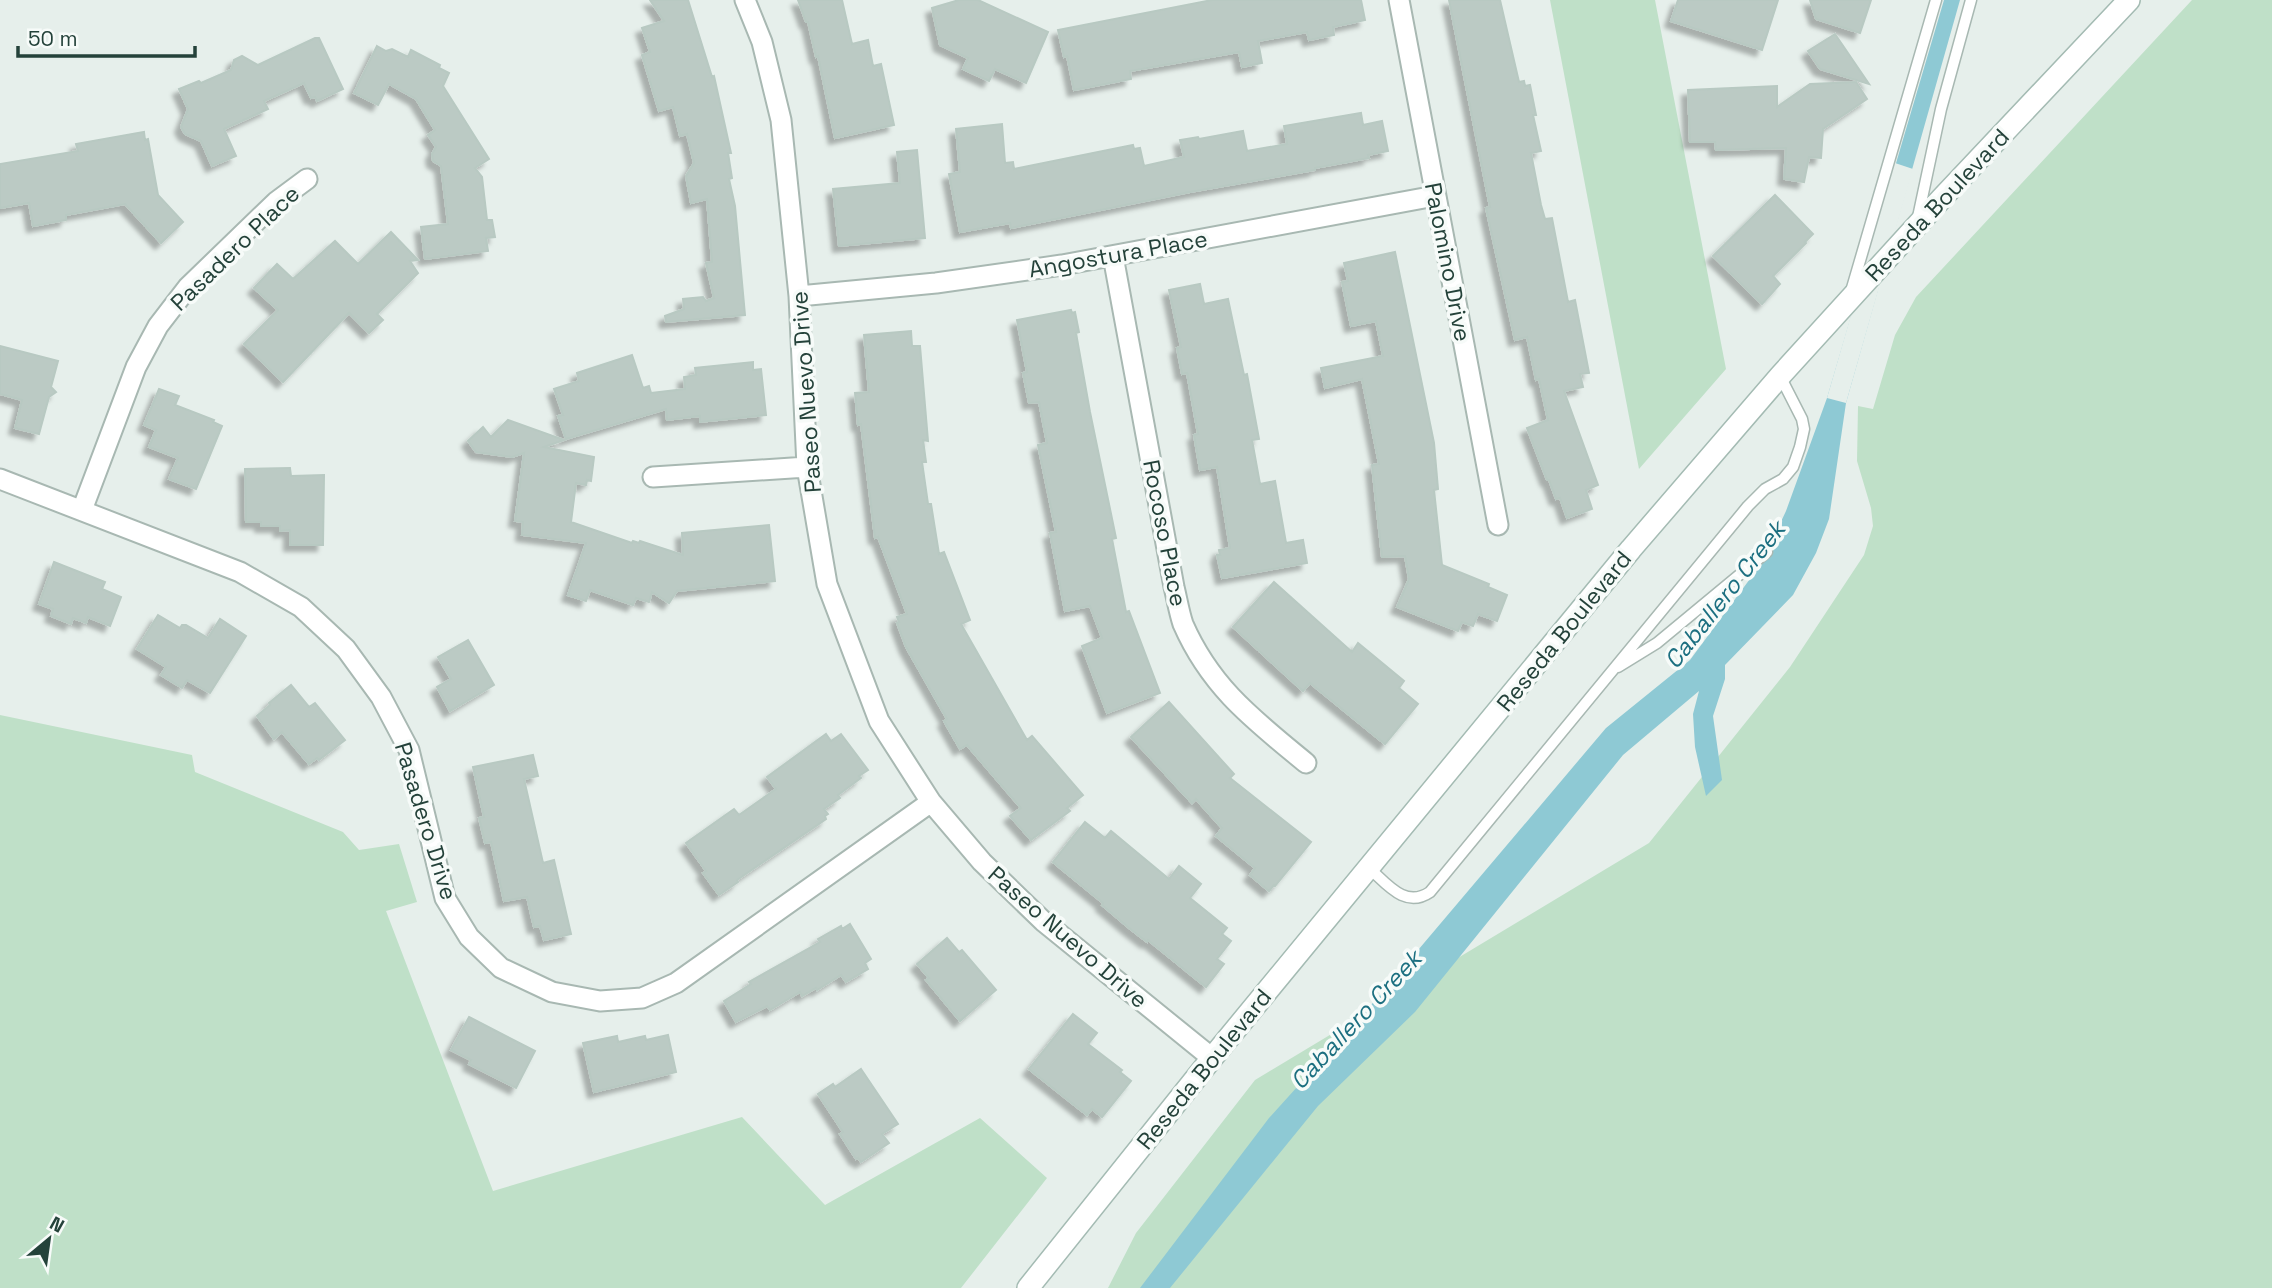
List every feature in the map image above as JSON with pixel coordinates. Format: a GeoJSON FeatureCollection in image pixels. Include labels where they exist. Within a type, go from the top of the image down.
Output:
{"type":"FeatureCollection","features":[{"type":"Feature","properties":{"kind":"main road","name":"Reseda Boulevard"},"geometry":{"type":"LineString","coordinates":[[1028,1288],[1212,1058],[1623,560],[1780,376],[2129,0]]}},
{"type":"Feature","properties":{"kind":"street","name":"Paseo Nuevo Drive"},"geometry":{"type":"LineString","coordinates":[[745,0],[762,42],[780,120],[799,296],[807,467],[827,584],[879,721],[931,802],[982,862],[1043,920],[1212,1058]]}},
{"type":"Feature","properties":{"kind":"street","name":"Palomino Drive"},"geometry":{"type":"LineString","coordinates":[[1399,0],[1498,525]]}},
{"type":"Feature","properties":{"kind":"street","name":"Pasadero Place"},"geometry":{"type":"LineString","coordinates":[[82,510],[136,367],[158,326],[188,287],[276,202],[307,179]]}},
{"type":"Feature","properties":{"kind":"street","name":"Angostura Place"},"geometry":{"type":"LineString","coordinates":[[799,296],[936,283],[1113,256],[1435,196]]}},
{"type":"Feature","properties":{"kind":"street","name":"Rocoso Place"},"geometry":{"type":"LineString","coordinates":[[1113,256],[1182,622],[1219,685],[1243,711],[1307,763]]}},
{"type":"Feature","properties":{"kind":"street"},"geometry":{"type":"LineString","coordinates":[[653,477],[807,467]]}},
{"type":"Feature","properties":{"kind":"street","name":"Pasadero Drive"},"geometry":{"type":"LineString","coordinates":[[0,479],[240,572],[300,607],[346,649],[382,697],[409,750],[445,898],[469,937],[501,968],[552,992],[600,1001],[642,998],[676,983],[931,802]]}},
{"type":"Feature","properties":{"kind":"lane"},"geometry":{"type":"LineString","coordinates":[[1853,296],[1936,0]]}},
{"type":"Feature","properties":{"kind":"lane"},"geometry":{"type":"LineString","coordinates":[[1916,227],[1941,109],[1971,0]]}},
{"type":"Feature","properties":{"kind":"lane"},"geometry":{"type":"LineString","coordinates":[[1369,868],[1404,897],[1421,898],[1430,892],[1748,506],[1794,467],[1804,429],[1802,419],[1780,376]]}},
{"type":"Feature","properties":{"kind":"lane"},"geometry":{"type":"LineString","coordinates":[[1612,671],[1657,643],[1767,552]]}},
{"type":"Feature","properties":{"kind":"green space"},"geometry":{"type":"Polygon","coordinates":[[[1550,0],[1655,0],[1726,369],[1639,469],[1550,0]]]}},
{"type":"Feature","properties":{"kind":"green space"},"geometry":{"type":"Polygon","coordinates":[[[2192,0],[2272,0],[2272,1288],[1108,1288],[1136,1233],[1255,1080],[1649,843],[1790,667],[1864,555],[1873,526],[1871,508],[1857,461],[1858,406],[1873,409],[1895,335],[1916,297],[2192,0]]]}},
{"type":"Feature","properties":{"kind":"green space"},"geometry":{"type":"Polygon","coordinates":[[[0,715],[192,755],[195,772],[343,832],[359,850],[399,844],[417,902],[386,911],[493,1191],[742,1117],[825,1205],[980,1118],[1047,1178],[961,1288],[0,1288],[0,715]]]}},
{"type":"Feature","properties":{"kind":"water"},"geometry":{"type":"Polygon","coordinates":[[[1944,0],[1960,0],[1846,403],[1829,519],[1816,553],[1793,595],[1725,665],[1725,679],[1713,716],[1722,780],[1706,796],[1695,747],[1693,714],[1699,691],[1623,755],[1415,1012],[1318,1106],[1170,1288],[1140,1288],[1269,1118],[1380,995],[1606,728],[1690,660],[1761,564],[1786,511],[1827,398],[1944,0]]]}},
{"type":"Feature","properties":{"kind":"pier"},"geometry":{"type":"Polygon","coordinates":[[[1895,163],[1913,169],[1846,403],[1827,398],[1895,163]]]}},
{"type":"Feature","properties":{"kind":"building"},"geometry":{"type":"Polygon","coordinates":[[[650,0],[688,0],[712,77],[714,76],[731,153],[728,153],[732,178],[729,179],[735,206],[745,315],[666,322],[665,316],[684,309],[683,299],[703,297],[706,301],[714,298],[706,263],[712,262],[707,199],[691,203],[686,176],[694,163],[687,134],[680,136],[673,107],[659,111],[642,55],[650,52],[642,28],[664,21],[650,0]]]}},
{"type":"Feature","properties":{"kind":"building"},"geometry":{"type":"Polygon","coordinates":[[[798,0],[842,0],[852,44],[868,40],[873,66],[881,64],[894,125],[835,138],[818,56],[816,57],[808,22],[798,0]]]}},
{"type":"Feature","properties":{"kind":"building"},"geometry":{"type":"Polygon","coordinates":[[[959,0],[978,0],[1048,32],[1026,83],[995,69],[989,81],[963,69],[968,58],[940,45],[932,8],[959,0]]]}},
{"type":"Feature","properties":{"kind":"building"},"geometry":{"type":"Polygon","coordinates":[[[1212,0],[1361,0],[1365,20],[1333,27],[1334,35],[1309,40],[1307,32],[1258,41],[1262,63],[1242,67],[1239,52],[1130,71],[1131,79],[1074,90],[1058,30],[1212,0]]]}},
{"type":"Feature","properties":{"kind":"building"},"geometry":{"type":"Polygon","coordinates":[[[1449,0],[1500,0],[1519,82],[1524,81],[1525,86],[1530,85],[1541,151],[1531,153],[1541,205],[1545,219],[1552,218],[1568,302],[1575,300],[1589,373],[1580,374],[1583,387],[1564,391],[1598,485],[1586,490],[1592,509],[1567,518],[1560,498],[1556,499],[1547,480],[1527,428],[1548,420],[1527,337],[1515,340],[1486,208],[1490,207],[1449,0]]]}},
{"type":"Feature","properties":{"kind":"building"},"geometry":{"type":"Polygon","coordinates":[[[1678,0],[1778,0],[1762,50],[1671,21],[1678,0]]]}},
{"type":"Feature","properties":{"kind":"building"},"geometry":{"type":"Polygon","coordinates":[[[1810,0],[1871,0],[1860,33],[1816,19],[1810,0]]]}},
{"type":"Feature","properties":{"kind":"building"},"geometry":{"type":"Polygon","coordinates":[[[1835,34],[1869,84],[1820,69],[1808,51],[1835,34]]]}},
{"type":"Feature","properties":{"kind":"building"},"geometry":{"type":"Polygon","coordinates":[[[319,38],[343,89],[317,101],[315,97],[311,98],[304,83],[264,101],[268,109],[224,129],[236,156],[212,166],[201,141],[185,134],[181,127],[188,109],[179,89],[231,70],[234,60],[242,56],[258,65],[319,38]]]}},
{"type":"Feature","properties":{"kind":"building"},"geometry":{"type":"Polygon","coordinates":[[[377,46],[386,51],[392,49],[408,57],[411,50],[440,65],[439,68],[449,73],[443,86],[489,159],[475,168],[482,177],[487,220],[492,220],[495,237],[486,238],[488,251],[425,259],[421,227],[448,224],[441,166],[433,161],[432,154],[436,147],[428,135],[435,130],[416,99],[389,84],[378,105],[354,93],[377,46]]]}},
{"type":"Feature","properties":{"kind":"building"},"geometry":{"type":"Polygon","coordinates":[[[1856,82],[1867,99],[1823,129],[1821,158],[1809,157],[1804,182],[1784,179],[1786,148],[1716,150],[1715,142],[1690,142],[1688,90],[1777,86],[1777,107],[1810,84],[1856,82]]]}},
{"type":"Feature","properties":{"kind":"building"},"geometry":{"type":"Polygon","coordinates":[[[1361,113],[1363,125],[1382,121],[1388,151],[1315,170],[1011,228],[1010,223],[960,232],[949,174],[960,172],[956,129],[1002,124],[1005,163],[1013,162],[1014,169],[1133,145],[1134,149],[1140,148],[1144,166],[1184,157],[1180,140],[1243,131],[1247,151],[1287,144],[1284,126],[1361,113]]]}},
{"type":"Feature","properties":{"kind":"building"},"geometry":{"type":"Polygon","coordinates":[[[144,132],[145,140],[148,139],[158,195],[183,222],[161,243],[125,204],[66,215],[66,220],[33,226],[29,203],[0,208],[0,164],[78,151],[76,144],[144,132]]]}},
{"type":"Feature","properties":{"kind":"building"},"geometry":{"type":"Polygon","coordinates":[[[917,150],[925,238],[839,246],[833,189],[900,183],[897,152],[917,150]]]}},
{"type":"Feature","properties":{"kind":"building"},"geometry":{"type":"Polygon","coordinates":[[[1775,195],[1813,234],[1773,276],[1780,284],[1762,304],[1713,256],[1775,195]]]}},
{"type":"Feature","properties":{"kind":"building"},"geometry":{"type":"Polygon","coordinates":[[[391,232],[418,260],[410,261],[418,273],[377,314],[383,320],[369,333],[349,313],[283,382],[244,344],[278,310],[254,288],[277,264],[293,279],[335,241],[358,264],[391,232]]]}},
{"type":"Feature","properties":{"kind":"building"},"geometry":{"type":"Polygon","coordinates":[[[1395,252],[1434,443],[1438,489],[1434,490],[1442,565],[1489,584],[1488,587],[1507,595],[1497,621],[1478,614],[1473,626],[1462,622],[1458,631],[1397,607],[1409,579],[1405,556],[1382,557],[1372,465],[1379,464],[1362,379],[1325,388],[1321,368],[1383,356],[1376,321],[1351,326],[1342,282],[1348,281],[1344,263],[1395,252]]]}},
{"type":"Feature","properties":{"kind":"building"},"geometry":{"type":"Polygon","coordinates":[[[1200,284],[1204,304],[1228,299],[1244,375],[1247,374],[1259,439],[1252,440],[1260,484],[1275,481],[1286,543],[1303,540],[1307,563],[1222,578],[1217,555],[1220,555],[1219,550],[1230,548],[1217,467],[1200,470],[1194,435],[1198,434],[1187,373],[1182,374],[1177,348],[1181,347],[1169,290],[1200,284]]]}},
{"type":"Feature","properties":{"kind":"building"},"geometry":{"type":"Polygon","coordinates":[[[1071,310],[1072,313],[1075,312],[1079,332],[1076,333],[1116,538],[1112,539],[1126,612],[1129,611],[1160,693],[1107,713],[1082,646],[1102,638],[1090,606],[1065,611],[1050,533],[1056,532],[1038,445],[1047,443],[1039,402],[1029,403],[1023,373],[1027,372],[1017,320],[1071,310]]]}},
{"type":"Feature","properties":{"kind":"building"},"geometry":{"type":"Polygon","coordinates":[[[911,331],[912,346],[920,346],[928,441],[923,440],[926,462],[922,462],[928,504],[931,504],[939,554],[944,552],[970,620],[961,624],[1027,740],[1032,736],[1083,795],[1067,808],[1070,811],[1031,840],[1010,816],[1021,808],[967,745],[960,749],[944,721],[947,719],[906,647],[897,617],[907,614],[878,537],[875,538],[855,393],[869,392],[864,335],[911,331]]]}},
{"type":"Feature","properties":{"kind":"building"},"geometry":{"type":"Polygon","coordinates":[[[0,346],[58,361],[51,387],[56,392],[49,397],[39,434],[15,428],[22,400],[0,394],[0,346]]]}},
{"type":"Feature","properties":{"kind":"building"},"geometry":{"type":"Polygon","coordinates":[[[632,355],[643,388],[649,386],[651,393],[685,389],[684,377],[696,375],[695,368],[753,362],[753,370],[761,369],[766,415],[700,422],[700,416],[667,420],[666,409],[566,439],[558,416],[563,415],[554,389],[579,381],[577,373],[632,355]]]}},
{"type":"Feature","properties":{"kind":"building"},"geometry":{"type":"Polygon","coordinates":[[[159,389],[179,396],[175,405],[214,420],[213,422],[222,426],[196,489],[169,479],[178,458],[149,447],[156,430],[144,425],[159,389]]]}},
{"type":"Feature","properties":{"kind":"building"},"geometry":{"type":"Polygon","coordinates":[[[508,420],[564,440],[544,447],[594,457],[591,481],[587,480],[586,485],[576,483],[571,522],[632,543],[640,541],[683,555],[682,533],[769,525],[775,581],[677,591],[669,603],[652,592],[649,602],[636,598],[633,605],[590,590],[586,601],[568,595],[586,543],[522,535],[523,522],[515,521],[524,453],[512,457],[476,452],[468,441],[483,427],[491,437],[508,420]]]}},
{"type":"Feature","properties":{"kind":"building"},"geometry":{"type":"Polygon","coordinates":[[[290,468],[291,476],[324,475],[323,545],[290,545],[290,530],[280,531],[280,526],[261,526],[261,522],[246,522],[245,469],[290,468]]]}},
{"type":"Feature","properties":{"kind":"building"},"geometry":{"type":"Polygon","coordinates":[[[54,562],[105,582],[102,589],[121,597],[110,626],[88,617],[86,623],[73,618],[71,624],[51,616],[53,609],[39,604],[54,562]]]}},
{"type":"Feature","properties":{"kind":"building"},"geometry":{"type":"Polygon","coordinates":[[[1274,582],[1352,652],[1358,643],[1404,681],[1399,688],[1418,704],[1385,744],[1310,683],[1303,691],[1233,627],[1274,582]]]}},
{"type":"Feature","properties":{"kind":"building"},"geometry":{"type":"Polygon","coordinates":[[[158,615],[180,628],[186,625],[208,638],[220,619],[246,636],[210,693],[187,680],[182,688],[161,675],[166,667],[137,649],[158,615]]]}},
{"type":"Feature","properties":{"kind":"building"},"geometry":{"type":"Polygon","coordinates":[[[468,640],[494,685],[450,711],[437,687],[451,679],[438,657],[468,640]]]}},
{"type":"Feature","properties":{"kind":"building"},"geometry":{"type":"Polygon","coordinates":[[[291,685],[309,707],[315,703],[345,740],[319,760],[317,758],[309,764],[282,732],[274,739],[257,716],[291,685]]]}},
{"type":"Feature","properties":{"kind":"building"},"geometry":{"type":"Polygon","coordinates":[[[1169,702],[1234,774],[1230,778],[1311,842],[1269,891],[1250,875],[1255,868],[1216,836],[1222,828],[1196,799],[1192,803],[1131,737],[1169,702]]]}},
{"type":"Feature","properties":{"kind":"building"},"geometry":{"type":"Polygon","coordinates":[[[826,734],[831,741],[841,734],[868,770],[838,795],[840,798],[824,809],[828,814],[826,819],[719,895],[686,843],[734,809],[739,815],[776,789],[767,777],[826,734]]]}},
{"type":"Feature","properties":{"kind":"building"},"geometry":{"type":"Polygon","coordinates":[[[533,755],[538,776],[524,779],[543,863],[554,860],[571,934],[544,940],[540,926],[534,927],[527,897],[504,901],[491,842],[485,843],[479,818],[484,817],[473,767],[533,755]]]}},
{"type":"Feature","properties":{"kind":"building"},"geometry":{"type":"Polygon","coordinates":[[[1085,822],[1105,838],[1111,831],[1169,879],[1179,866],[1201,884],[1190,898],[1227,928],[1222,934],[1231,941],[1217,959],[1224,964],[1206,987],[1129,928],[1053,862],[1085,822]]]}},
{"type":"Feature","properties":{"kind":"building"},"geometry":{"type":"Polygon","coordinates":[[[850,924],[871,959],[865,963],[868,969],[846,982],[841,975],[817,990],[816,988],[802,996],[800,992],[770,1010],[767,1006],[736,1022],[724,1001],[751,984],[749,982],[820,942],[818,939],[850,924]]]}},
{"type":"Feature","properties":{"kind":"building"},"geometry":{"type":"Polygon","coordinates":[[[947,938],[959,952],[962,950],[996,990],[960,1021],[926,980],[929,978],[917,964],[947,938]]]}},
{"type":"Feature","properties":{"kind":"building"},"geometry":{"type":"Polygon","coordinates":[[[1073,1014],[1097,1033],[1088,1044],[1122,1070],[1120,1072],[1131,1081],[1102,1117],[1092,1109],[1087,1115],[1029,1069],[1073,1014]]]}},
{"type":"Feature","properties":{"kind":"building"},"geometry":{"type":"Polygon","coordinates":[[[469,1017],[535,1051],[516,1088],[469,1064],[471,1060],[451,1050],[469,1017]]]}},
{"type":"Feature","properties":{"kind":"building"},"geometry":{"type":"Polygon","coordinates":[[[668,1035],[676,1072],[594,1092],[583,1043],[617,1036],[618,1042],[645,1036],[646,1040],[668,1035]]]}},
{"type":"Feature","properties":{"kind":"building"},"geometry":{"type":"Polygon","coordinates":[[[861,1069],[898,1124],[882,1134],[889,1143],[861,1162],[856,1159],[840,1134],[843,1132],[818,1094],[833,1084],[835,1087],[861,1069]]]}},
{"type":"Feature","properties":{"kind":"water label","name":"Caballero Creek"},"geometry":{"type":"Point","coordinates":[1725,595]}},
{"type":"Feature","properties":{"kind":"water label","name":"Caballero Creek"},"geometry":{"type":"Point","coordinates":[1356,1020]}}]}
